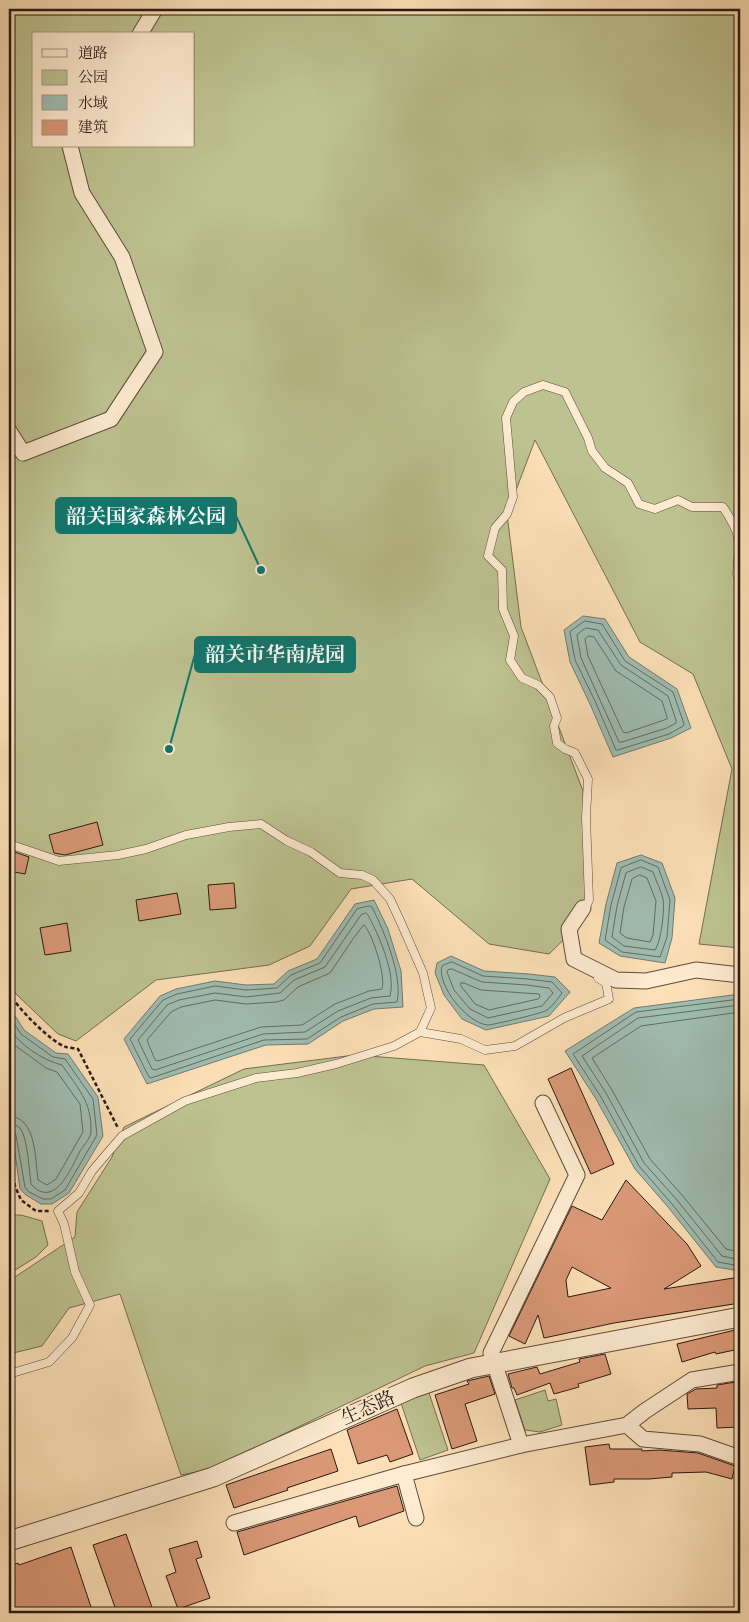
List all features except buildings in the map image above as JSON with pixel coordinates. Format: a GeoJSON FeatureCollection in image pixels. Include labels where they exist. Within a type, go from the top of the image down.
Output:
{"type":"FeatureCollection","features":[{"type":"Feature","properties":{"kind":"street"},"geometry":{"type":"LineString","coordinates":[[141,32],[156,9]]}},
{"type":"Feature","properties":{"kind":"street"},"geometry":{"type":"LineString","coordinates":[[9,431],[23,453],[111,419],[155,352],[122,257],[82,193],[71,148]]}},
{"type":"Feature","properties":{"kind":"street"},"geometry":{"type":"LineString","coordinates":[[583,908],[569,929],[574,959],[616,980],[646,981],[696,970],[740,975]]}},
{"type":"Feature","properties":{"kind":"street"},"geometry":{"type":"LineString","coordinates":[[520,1445],[490,1353],[577,1175],[543,1103]]}},
{"type":"Feature","properties":{"kind":"street","name":"生态路"},"geometry":{"type":"LineString","coordinates":[[9,1541],[214,1476],[413,1388],[471,1368],[740,1318]]}},
{"type":"Feature","properties":{"kind":"street"},"geometry":{"type":"LineString","coordinates":[[234,1523],[404,1474],[520,1445],[627,1425],[692,1380],[740,1372]]}},
{"type":"Feature","properties":{"kind":"street"},"geometry":{"type":"LineString","coordinates":[[627,1425],[642,1439],[700,1444],[740,1458]]}},
{"type":"Feature","properties":{"kind":"street"},"geometry":{"type":"LineString","coordinates":[[404,1474],[416,1518]]}},
{"type":"Feature","properties":{"kind":"lane"},"geometry":{"type":"LineString","coordinates":[[420,1032],[461,1039],[484,1050],[515,1046],[564,1018],[609,998],[606,983],[600,978],[572,965],[570,949],[577,923],[581,919],[589,900],[586,817],[588,779],[575,753],[565,750],[557,743],[554,726],[557,718],[550,697],[538,685],[522,678],[510,660],[514,636],[503,609],[502,570],[488,556],[495,528],[507,514],[513,497],[506,418],[513,402],[524,392],[543,386],[565,392],[588,438],[592,451],[605,468],[628,483],[638,504],[655,509],[678,500],[692,507],[723,507],[737,529],[740,544],[737,574],[740,577]]}},
{"type":"Feature","properties":{"kind":"lane"},"geometry":{"type":"LineString","coordinates":[[9,844],[59,861],[146,850],[186,835],[229,827],[261,824],[287,841],[311,852],[340,873],[362,875],[373,880],[390,899],[423,973],[431,1008],[420,1032],[394,1046],[336,1064],[297,1073],[256,1078],[184,1101],[122,1136],[92,1171],[79,1193],[58,1211],[64,1224],[76,1272],[90,1305],[72,1338],[49,1362],[9,1374]]}},
{"type":"Feature","properties":{"kind":"path"},"geometry":{"type":"LineString","coordinates":[[9,992],[11,997],[33,1021],[56,1042],[66,1047],[78,1049],[122,1136]]}},
{"type":"Feature","properties":{"kind":"path"},"geometry":{"type":"LineString","coordinates":[[9,1151],[15,1186],[21,1200],[36,1211],[58,1211]]}},
{"type":"Feature","properties":{"kind":"green space"},"geometry":{"type":"Polygon","coordinates":[[[9,9],[740,9],[740,948],[699,944],[732,769],[693,674],[640,642],[535,440],[507,514],[521,627],[583,791],[587,917],[549,954],[489,944],[412,879],[351,889],[310,946],[269,965],[156,980],[76,1041],[58,1034],[16,994],[9,977],[9,9]]]}},
{"type":"Feature","properties":{"kind":"green space"},"geometry":{"type":"Polygon","coordinates":[[[355,1055],[484,1065],[550,1179],[474,1353],[425,1366],[211,1469],[181,1475],[120,1294],[69,1308],[42,1346],[9,1354],[9,1281],[75,1237],[77,1212],[112,1157],[124,1127],[244,1069],[355,1055]]]}},
{"type":"Feature","properties":{"kind":"green space"},"geometry":{"type":"Polygon","coordinates":[[[9,1215],[21,1215],[42,1221],[48,1245],[36,1257],[9,1274],[9,1215]]]}},
{"type":"Feature","properties":{"kind":"green space"},"geometry":{"type":"Polygon","coordinates":[[[428,1390],[448,1450],[420,1460],[400,1400],[428,1390]]]}},
{"type":"Feature","properties":{"kind":"green space"},"geometry":{"type":"Polygon","coordinates":[[[545,1390],[548,1401],[556,1399],[562,1425],[540,1432],[525,1430],[515,1400],[545,1390]]]}},
{"type":"Feature","properties":{"kind":"water"},"geometry":{"type":"Polygon","coordinates":[[[583,616],[605,619],[629,657],[677,689],[691,728],[671,738],[613,757],[570,662],[564,630],[583,616]]]}},
{"type":"Feature","properties":{"kind":"water"},"geometry":{"type":"Polygon","coordinates":[[[641,855],[662,863],[675,898],[672,938],[665,963],[620,956],[599,943],[606,904],[617,863],[641,855]]]}},
{"type":"Feature","properties":{"kind":"water"},"geometry":{"type":"Polygon","coordinates":[[[374,900],[388,929],[401,971],[403,1007],[374,1009],[343,1021],[308,1044],[266,1045],[147,1084],[124,1039],[160,996],[176,989],[215,981],[246,985],[274,984],[288,971],[317,959],[355,904],[374,900]]]}},
{"type":"Feature","properties":{"kind":"water"},"geometry":{"type":"Polygon","coordinates":[[[451,956],[484,971],[555,977],[570,992],[549,1016],[486,1030],[462,1019],[444,995],[435,973],[437,963],[451,956]]]}},
{"type":"Feature","properties":{"kind":"water"},"geometry":{"type":"Polygon","coordinates":[[[740,994],[740,1271],[716,1267],[635,1169],[596,1099],[565,1051],[634,1008],[740,994]]]}},
{"type":"Feature","properties":{"kind":"water"},"geometry":{"type":"Polygon","coordinates":[[[9,1006],[24,1030],[56,1053],[68,1054],[98,1097],[103,1136],[69,1193],[52,1204],[41,1204],[20,1189],[14,1146],[9,1131],[9,1006]]]}},
{"type":"Feature","properties":{"kind":"place","name":"韶关国家森林公园"},"geometry":{"type":"Point","coordinates":[261,570]}},
{"type":"Feature","properties":{"kind":"place","name":"韶关市华南虎园"},"geometry":{"type":"Point","coordinates":[169,749]}}]}
